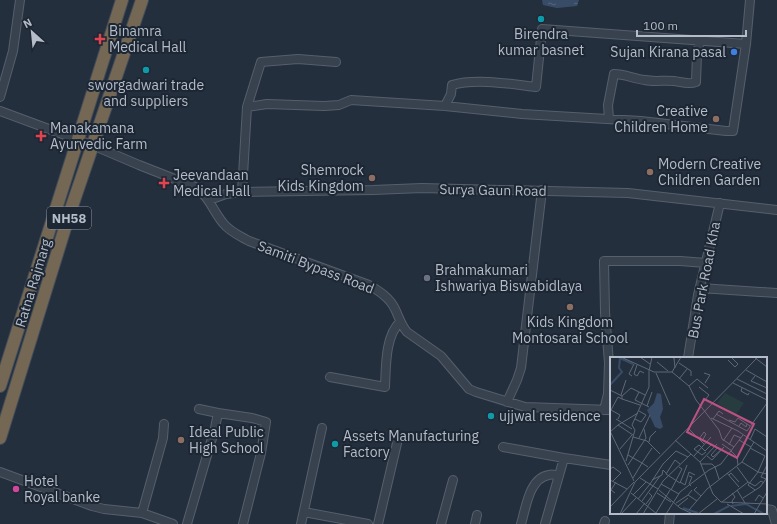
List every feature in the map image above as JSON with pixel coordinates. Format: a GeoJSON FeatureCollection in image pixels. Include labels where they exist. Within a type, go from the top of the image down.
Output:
{"type":"FeatureCollection","features":[{"type":"Feature","properties":{"kind":"highway","name":"Ratna Rajmarg"},"geometry":{"type":"LineString","coordinates":[[0,386],[122,0]]}},
{"type":"Feature","properties":{"kind":"highway","name":"Ratna Rajmarg"},"geometry":{"type":"LineString","coordinates":[[0,438],[3,416],[92,145],[142,0]]}},
{"type":"Feature","properties":{"kind":"street"},"geometry":{"type":"LineString","coordinates":[[0,97],[13,51],[20,0]]}},
{"type":"Feature","properties":{"kind":"street"},"geometry":{"type":"LineString","coordinates":[[247,107],[267,104],[324,106],[339,105],[351,100],[445,106],[522,114],[641,121],[733,131],[746,44],[750,0]]}},
{"type":"Feature","properties":{"kind":"street"},"geometry":{"type":"LineString","coordinates":[[445,106],[451,94],[452,85],[459,83],[496,82],[536,87],[542,29],[746,44]]}},
{"type":"Feature","properties":{"kind":"street"},"geometry":{"type":"LineString","coordinates":[[609,119],[608,105],[614,74],[623,74],[646,81],[674,81],[692,84],[696,82],[697,54],[700,41]]}},
{"type":"Feature","properties":{"kind":"street"},"geometry":{"type":"LineString","coordinates":[[242,192],[247,107],[261,62],[298,59],[336,62]]}},
{"type":"Feature","properties":{"kind":"street","name":"Samiti Bypass Road"},"geometry":{"type":"LineString","coordinates":[[0,111],[78,139],[195,187],[200,190],[209,200],[218,216],[232,232],[249,241],[369,285],[381,293],[395,307],[400,322],[407,332],[441,356],[469,389],[525,407],[608,410]]}},
{"type":"Feature","properties":{"kind":"street","name":"Surya Gaun Road"},"geometry":{"type":"LineString","coordinates":[[209,200],[226,194],[242,192],[422,188],[542,190],[628,193],[777,210]]}},
{"type":"Feature","properties":{"kind":"street"},"geometry":{"type":"LineString","coordinates":[[507,402],[521,368],[542,190]]}},
{"type":"Feature","properties":{"kind":"street","name":"Bus Park Road Kha"},"geometry":{"type":"LineString","coordinates":[[688,357],[700,288],[720,203]]}},
{"type":"Feature","properties":{"kind":"street"},"geometry":{"type":"LineString","coordinates":[[608,410],[608,363],[604,261],[680,261],[706,263]]}},
{"type":"Feature","properties":{"kind":"street"},"geometry":{"type":"LineString","coordinates":[[700,288],[777,293]]}},
{"type":"Feature","properties":{"kind":"street"},"geometry":{"type":"LineString","coordinates":[[330,377],[385,387],[389,340],[396,326],[400,322]]}},
{"type":"Feature","properties":{"kind":"street"},"geometry":{"type":"LineString","coordinates":[[199,409],[252,418],[266,422],[261,452],[243,524]]}},
{"type":"Feature","properties":{"kind":"street"},"geometry":{"type":"LineString","coordinates":[[187,524],[218,413]]}},
{"type":"Feature","properties":{"kind":"street"},"geometry":{"type":"LineString","coordinates":[[142,513],[162,438],[164,424]]}},
{"type":"Feature","properties":{"kind":"street"},"geometry":{"type":"LineString","coordinates":[[301,524],[322,428]]}},
{"type":"Feature","properties":{"kind":"street"},"geometry":{"type":"LineString","coordinates":[[378,524],[398,440]]}},
{"type":"Feature","properties":{"kind":"street"},"geometry":{"type":"LineString","coordinates":[[503,447],[564,458],[610,464]]}},
{"type":"Feature","properties":{"kind":"street"},"geometry":{"type":"LineString","coordinates":[[545,524],[564,458]]}},
{"type":"Feature","properties":{"kind":"street"},"geometry":{"type":"LineString","coordinates":[[0,472],[92,506],[104,509],[142,513],[173,524]]}},
{"type":"Feature","properties":{"kind":"street"},"geometry":{"type":"LineString","coordinates":[[521,524],[532,488],[538,479],[550,474],[559,476]]}},
{"type":"Feature","properties":{"kind":"street"},"geometry":{"type":"LineString","coordinates":[[441,524],[453,480]]}},
{"type":"Feature","properties":{"kind":"street"},"geometry":{"type":"LineString","coordinates":[[767,508],[772,510],[776,524]]}},
{"type":"Feature","properties":{"kind":"street"},"geometry":{"type":"LineString","coordinates":[[304,512],[368,524]]}},
{"type":"Feature","properties":{"kind":"street"},"geometry":{"type":"LineString","coordinates":[[669,524],[670,514]]}},
{"type":"Feature","properties":{"kind":"street"},"geometry":{"type":"LineString","coordinates":[[475,524],[477,515]]}},
{"type":"Feature","properties":{"kind":"water"},"geometry":{"type":"Polygon","coordinates":[[[542,0],[579,0],[577,6],[557,8],[543,5],[542,0]]]}},
{"type":"Feature","properties":{"kind":"place","name":"Birendra kumar basnet"},"geometry":{"type":"Point","coordinates":[541,19]}},
{"type":"Feature","properties":{"kind":"place","name":"Binamra Medical Hall"},"geometry":{"type":"Point","coordinates":[100,39]}},
{"type":"Feature","properties":{"kind":"place","name":"Sujan Kirana pasal"},"geometry":{"type":"Point","coordinates":[734,52]}},
{"type":"Feature","properties":{"kind":"place","name":"sworgadwari trade and suppliers"},"geometry":{"type":"Point","coordinates":[146,70]}},
{"type":"Feature","properties":{"kind":"place","name":"Creative Children Home"},"geometry":{"type":"Point","coordinates":[716,119]}},
{"type":"Feature","properties":{"kind":"place","name":"Manakamana Ayurvedic Farm"},"geometry":{"type":"Point","coordinates":[41,136]}},
{"type":"Feature","properties":{"kind":"place","name":"Modern Creative Children Garden"},"geometry":{"type":"Point","coordinates":[650,172]}},
{"type":"Feature","properties":{"kind":"place","name":"Shemrock Kids Kingdom"},"geometry":{"type":"Point","coordinates":[372,178]}},
{"type":"Feature","properties":{"kind":"place","name":"Jeevandaan Medical Hall"},"geometry":{"type":"Point","coordinates":[164,183]}},
{"type":"Feature","properties":{"kind":"place","name":"Brahmakumari Ishwariya Biswabidlaya"},"geometry":{"type":"Point","coordinates":[427,278]}},
{"type":"Feature","properties":{"kind":"place","name":"Kids Kingdom Montosarai School"},"geometry":{"type":"Point","coordinates":[570,307]}},
{"type":"Feature","properties":{"kind":"place","name":"ujjwal residence"},"geometry":{"type":"Point","coordinates":[491,416]}},
{"type":"Feature","properties":{"kind":"place","name":"Ideal Public High School"},"geometry":{"type":"Point","coordinates":[181,440]}},
{"type":"Feature","properties":{"kind":"place","name":"Assets Manufacturing Factory"},"geometry":{"type":"Point","coordinates":[335,444]}},
{"type":"Feature","properties":{"kind":"place","name":"Hotel Royal banke"},"geometry":{"type":"Point","coordinates":[16,489]}}]}
